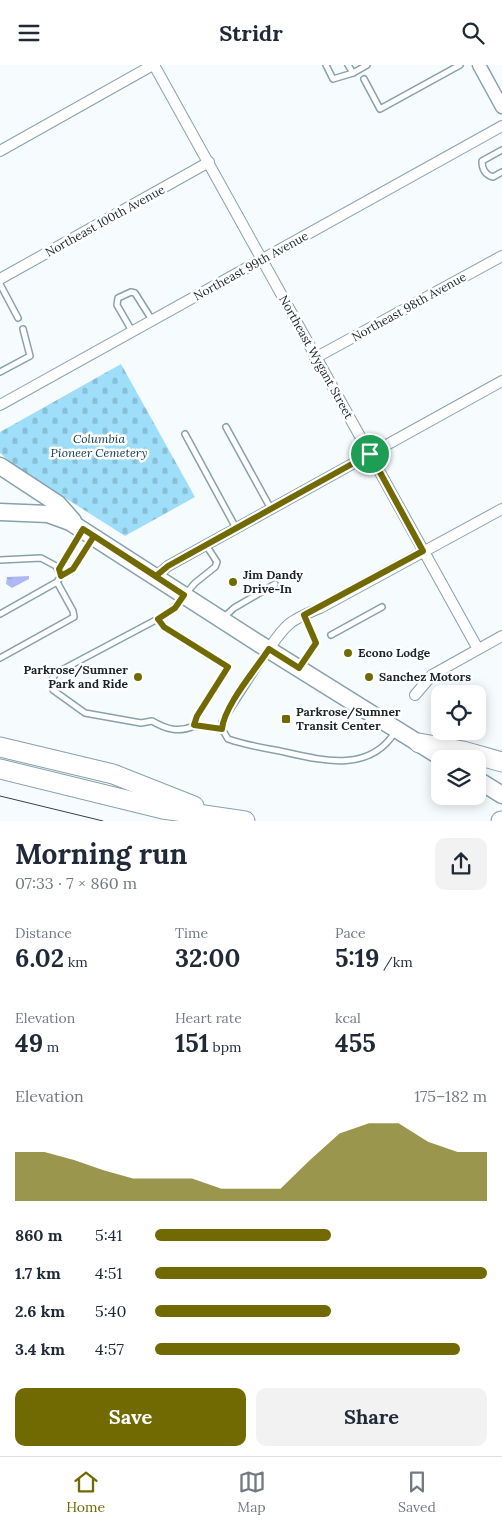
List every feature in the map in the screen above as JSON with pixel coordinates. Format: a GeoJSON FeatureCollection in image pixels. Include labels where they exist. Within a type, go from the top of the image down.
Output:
{"type":"FeatureCollection","features":[{"type":"Feature","properties":{"kind":"highway"},"geometry":{"type":"LineString","coordinates":[[418,743],[463,751],[502,762]]}},
{"type":"Feature","properties":{"kind":"highway"},"geometry":{"type":"LineString","coordinates":[[0,747],[114,774],[224,818]]}},
{"type":"Feature","properties":{"kind":"highway"},"geometry":{"type":"LineString","coordinates":[[0,769],[163,809],[245,821]]}},
{"type":"Feature","properties":{"kind":"main road"},"geometry":{"type":"LineString","coordinates":[[0,466],[58,504],[84,530]]}},
{"type":"Feature","properties":{"kind":"main road"},"geometry":{"type":"LineString","coordinates":[[0,513],[48,514],[60,517],[84,530],[221,620],[431,751]]}},
{"type":"Feature","properties":{"kind":"main road"},"geometry":{"type":"LineString","coordinates":[[486,785],[502,795]]}},
{"type":"Feature","properties":{"kind":"street"},"geometry":{"type":"LineString","coordinates":[[0,151],[154,65]]}},
{"type":"Feature","properties":{"kind":"street","name":"Northeast Wygant Street"},"geometry":{"type":"LineString","coordinates":[[154,65],[478,649]]}},
{"type":"Feature","properties":{"kind":"street"},"geometry":{"type":"LineString","coordinates":[[479,65],[502,107]]}},
{"type":"Feature","properties":{"kind":"street","name":"Northeast 99th Avenue"},"geometry":{"type":"LineString","coordinates":[[0,405],[502,126]]}},
{"type":"Feature","properties":{"kind":"street","name":"Northeast 100th Avenue"},"geometry":{"type":"LineString","coordinates":[[0,279],[209,162]]}},
{"type":"Feature","properties":{"kind":"street","name":"Northeast 98th Avenue"},"geometry":{"type":"LineString","coordinates":[[316,358],[502,256]]}},
{"type":"Feature","properties":{"kind":"street"},"geometry":{"type":"LineString","coordinates":[[156,576],[168,566],[502,381]]}},
{"type":"Feature","properties":{"kind":"street"},"geometry":{"type":"LineString","coordinates":[[269,649],[287,624],[502,509]]}},
{"type":"Feature","properties":{"kind":"street"},"geometry":{"type":"LineString","coordinates":[[415,695],[432,675],[502,636]]}},
{"type":"Feature","properties":{"kind":"lane"},"geometry":{"type":"LineString","coordinates":[[326,65],[333,79],[353,73],[367,65]]}},
{"type":"Feature","properties":{"kind":"lane"},"geometry":{"type":"LineString","coordinates":[[348,65],[353,73]]}},
{"type":"Feature","properties":{"kind":"lane"},"geometry":{"type":"LineString","coordinates":[[364,79],[380,109],[460,65]]}},
{"type":"Feature","properties":{"kind":"lane"},"geometry":{"type":"LineString","coordinates":[[502,150],[482,161],[482,167],[489,176],[493,177],[502,172]]}},
{"type":"Feature","properties":{"kind":"lane"},"geometry":{"type":"LineString","coordinates":[[0,284],[18,318]]}},
{"type":"Feature","properties":{"kind":"lane"},"geometry":{"type":"LineString","coordinates":[[132,331],[117,305],[118,298],[131,292],[136,293],[152,320]]}},
{"type":"Feature","properties":{"kind":"lane"},"geometry":{"type":"LineString","coordinates":[[0,372],[30,356],[23,329]]}},
{"type":"Feature","properties":{"kind":"lane"},"geometry":{"type":"LineString","coordinates":[[226,427],[271,509]]}},
{"type":"Feature","properties":{"kind":"lane"},"geometry":{"type":"LineString","coordinates":[[185,434],[236,528]]}},
{"type":"Feature","properties":{"kind":"lane"},"geometry":{"type":"LineString","coordinates":[[59,569],[84,530]]}},
{"type":"Feature","properties":{"kind":"lane"},"geometry":{"type":"LineString","coordinates":[[0,614],[57,582],[61,576],[73,569],[84,530]]}},
{"type":"Feature","properties":{"kind":"lane"},"geometry":{"type":"LineString","coordinates":[[206,545],[217,562],[215,567],[184,595],[175,608],[158,619],[56,673],[51,681],[53,690],[85,713],[141,723],[152,721],[165,728],[175,730],[194,725],[222,729]]}},
{"type":"Feature","properties":{"kind":"lane"},"geometry":{"type":"LineString","coordinates":[[0,560],[41,558],[59,569],[61,576]]}},
{"type":"Feature","properties":{"kind":"lane"},"geometry":{"type":"LineString","coordinates":[[0,658],[74,617],[74,611],[57,582]]}},
{"type":"Feature","properties":{"kind":"lane"},"geometry":{"type":"LineString","coordinates":[[221,620],[234,608],[275,584]]}},
{"type":"Feature","properties":{"kind":"lane"},"geometry":{"type":"LineString","coordinates":[[331,635],[382,607]]}},
{"type":"Feature","properties":{"kind":"lane"},"geometry":{"type":"LineString","coordinates":[[299,668],[319,642],[304,615]]}},
{"type":"Feature","properties":{"kind":"lane"},"geometry":{"type":"LineString","coordinates":[[158,619],[164,627],[228,667],[197,716],[194,725]]}},
{"type":"Feature","properties":{"kind":"lane"},"geometry":{"type":"LineString","coordinates":[[269,649],[222,722],[222,729],[228,739],[323,761],[343,763],[360,759],[379,749],[388,742],[396,729]]}},
{"type":"Feature","properties":{"kind":"green space","name":"Columbia Pioneer Cemetery"},"geometry":{"type":"Polygon","coordinates":[[[121,364],[195,497],[125,536],[15,466],[0,453],[0,432],[121,364]]]}},
{"type":"Feature","properties":{"kind":"water"},"geometry":{"type":"Polygon","coordinates":[[[29,576],[29,579],[12,588],[6,584],[7,577],[29,576]]]}},
{"type":"Feature","properties":{"kind":"tram line"},"geometry":{"type":"LineString","coordinates":[[0,796],[103,821]]}},
{"type":"Feature","properties":{"kind":"place","name":"Jim Dandy Drive-In"},"geometry":{"type":"Point","coordinates":[233,582]}},
{"type":"Feature","properties":{"kind":"place","name":"Econo Lodge"},"geometry":{"type":"Point","coordinates":[348,653]}},
{"type":"Feature","properties":{"kind":"place","name":"Parkrose/Sumner Park and Ride"},"geometry":{"type":"Point","coordinates":[138,677]}},
{"type":"Feature","properties":{"kind":"place","name":"Sanchez Motors"},"geometry":{"type":"Point","coordinates":[369,677]}},
{"type":"Feature","properties":{"kind":"place","name":"Parkrose/Sumner Transit Center"},"geometry":{"type":"Point","coordinates":[286,719]}},
{"type":"Feature","properties":{"kind":"route"},"geometry":{"type":"LineString","coordinates":[[370,454],[168,566],[156,576],[83,529],[59,569],[61,576],[73,569],[94,536],[156,576],[184,595],[175,608],[158,619],[164,627],[228,667],[197,716],[197,721],[194,725],[222,729],[222,722],[233,703],[269,649],[299,668],[316,643],[304,615],[423,551],[370,454]]}}]}
